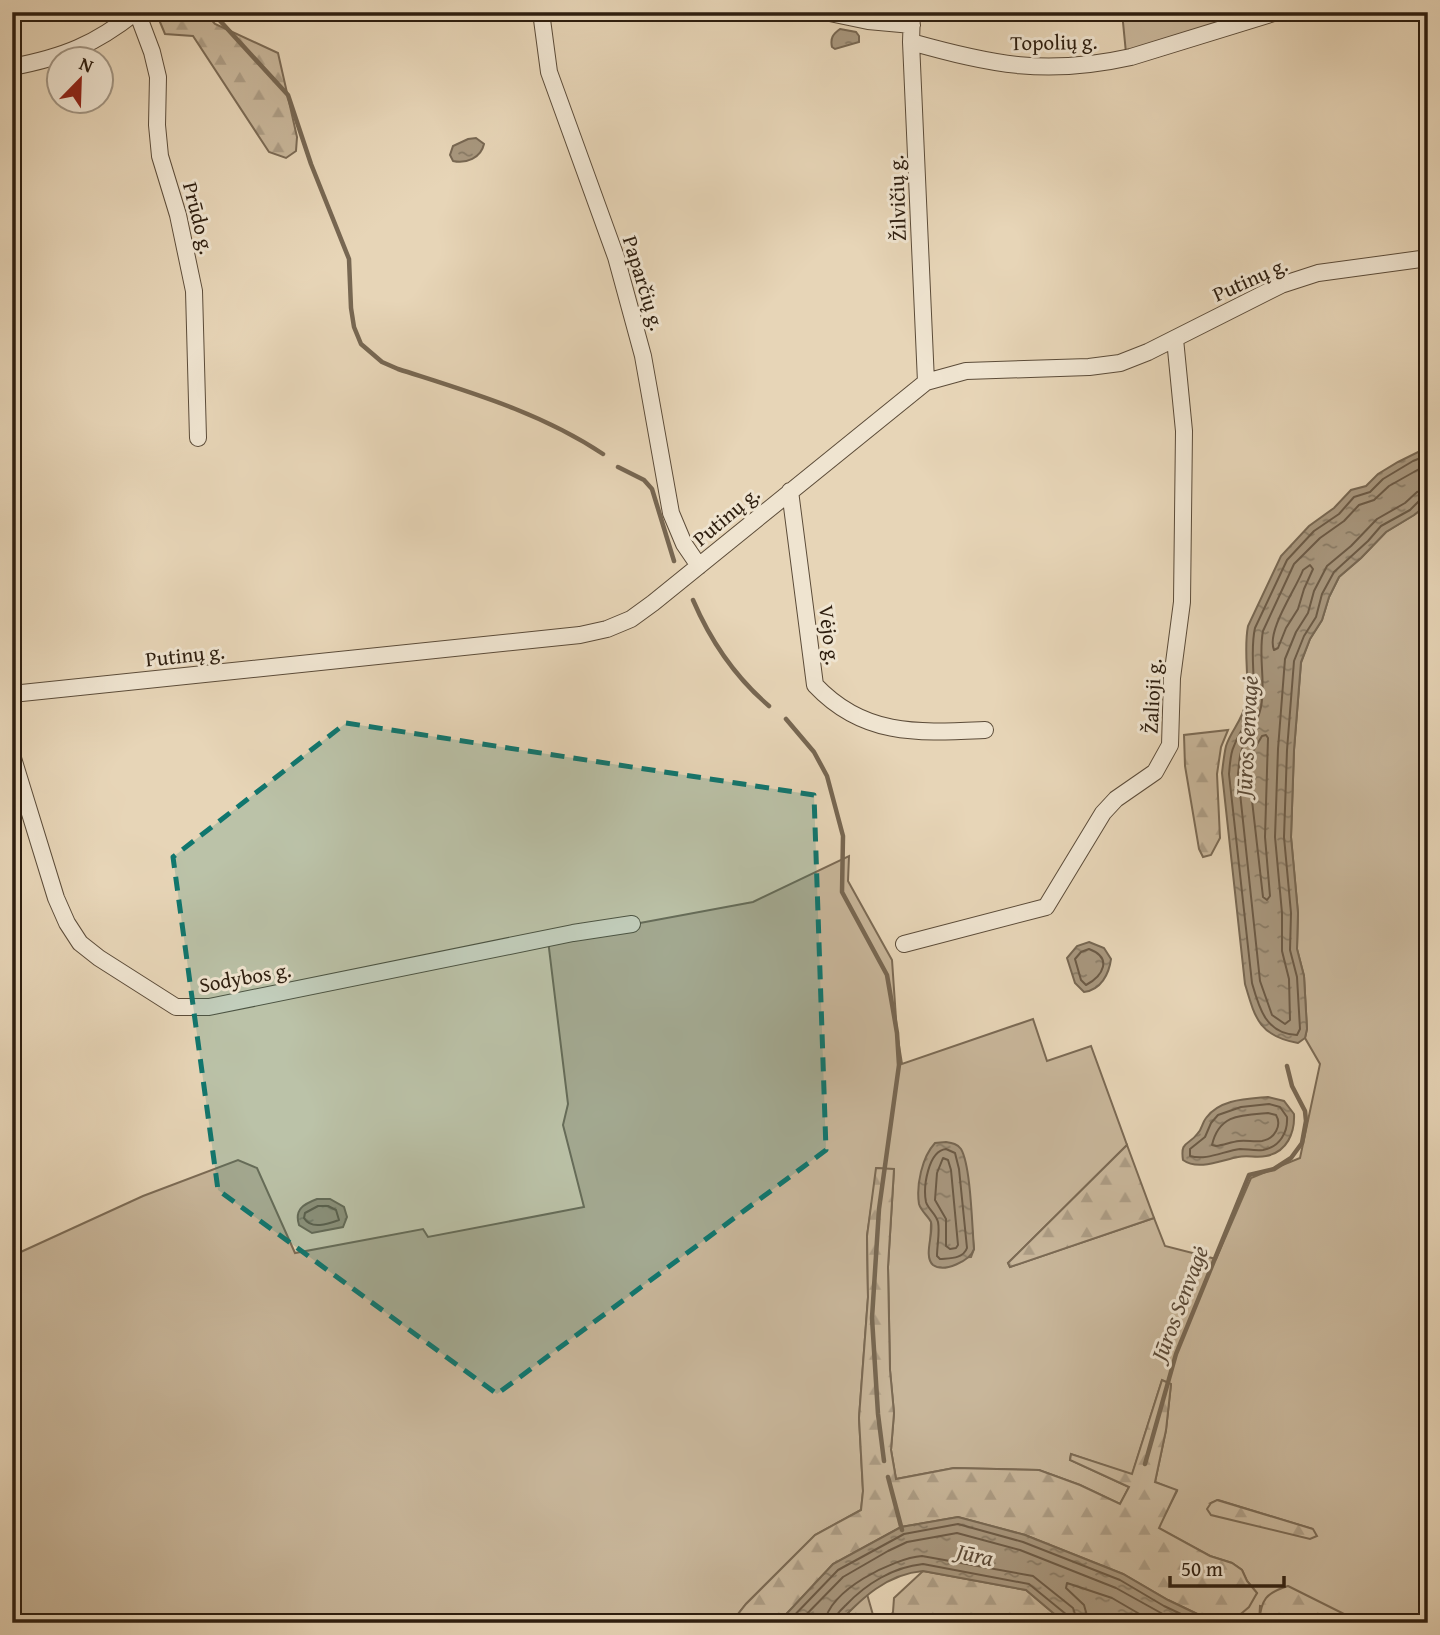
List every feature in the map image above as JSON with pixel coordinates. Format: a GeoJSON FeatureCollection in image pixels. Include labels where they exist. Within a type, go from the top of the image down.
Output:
{"type":"FeatureCollection","features":[{"type":"Feature","properties":{"kind":"street"},"geometry":{"type":"LineString","coordinates":[[12,67],[46,61],[75,51],[112,32],[136,12]]}},
{"type":"Feature","properties":{"kind":"street","name":"Prūdo g."},"geometry":{"type":"LineString","coordinates":[[136,12],[152,52],[158,77],[157,125],[160,156],[178,215],[194,291],[198,438]]}},
{"type":"Feature","properties":{"kind":"street","name":"Paparčių g."},"geometry":{"type":"LineString","coordinates":[[541,12],[549,72],[615,257],[643,356],[671,513],[684,544],[699,566]]}},
{"type":"Feature","properties":{"kind":"street"},"geometry":{"type":"LineString","coordinates":[[825,12],[868,21],[912,18]]}},
{"type":"Feature","properties":{"kind":"street","name":"Topolių g."},"geometry":{"type":"LineString","coordinates":[[912,42],[979,61],[1021,67],[1057,67],[1131,57],[1278,12]]}},
{"type":"Feature","properties":{"kind":"street","name":"Žilvičių g."},"geometry":{"type":"LineString","coordinates":[[912,18],[926,383]]}},
{"type":"Feature","properties":{"kind":"street","name":"Putinų g."},"geometry":{"type":"LineString","coordinates":[[12,694],[580,635],[607,629],[631,619],[926,383],[966,371],[1089,367],[1120,363],[1175,339],[1281,285],[1318,273],[1428,258]]}},
{"type":"Feature","properties":{"kind":"street","name":"Žalioji g."},"geometry":{"type":"LineString","coordinates":[[904,944],[1045,907],[1103,813],[1116,799],[1155,772],[1170,745],[1172,678],[1182,602],[1183,534],[1184,431],[1175,339]]}},
{"type":"Feature","properties":{"kind":"street","name":"Vėjo g."},"geometry":{"type":"LineString","coordinates":[[790,491],[815,685],[832,703],[888,729],[914,732],[985,730]]}},
{"type":"Feature","properties":{"kind":"street","name":"Sodybos g."},"geometry":{"type":"LineString","coordinates":[[12,755],[56,898],[80,943],[176,1007],[209,1007],[573,933],[632,924]]}},
{"type":"Feature","properties":{"kind":"highlighted area"},"geometry":{"type":"Polygon","coordinates":[[[346,723],[814,795],[826,1150],[497,1394],[218,1190],[173,857],[346,723]]]}},
{"type":"Feature","properties":{"kind":"green space"},"geometry":{"type":"Polygon","coordinates":[[[167,12],[204,12],[215,24],[278,53],[297,137],[296,151],[286,158],[269,152],[193,36],[165,34],[160,22],[167,12]]]}},
{"type":"Feature","properties":{"kind":"green space"},"geometry":{"type":"Polygon","coordinates":[[[1122,12],[1223,12],[1225,22],[1126,53],[1122,12]]]}},
{"type":"Feature","properties":{"kind":"green space"},"geometry":{"type":"Polygon","coordinates":[[[1428,504],[1428,1623],[1364,1623],[1260,1606],[1259,1623],[1241,1623],[1241,1613],[1257,1593],[1242,1570],[1158,1528],[1177,1491],[1155,1482],[1166,1430],[1171,1384],[1162,1380],[1132,1475],[1071,1454],[1070,1460],[1129,1487],[1120,1504],[1039,1470],[954,1468],[896,1479],[891,1450],[894,1413],[890,1370],[888,1267],[894,1170],[877,1168],[867,1236],[868,1297],[859,1418],[863,1491],[861,1510],[815,1535],[746,1604],[731,1623],[12,1623],[12,1256],[143,1196],[238,1160],[257,1168],[295,1253],[423,1229],[428,1237],[584,1207],[563,1125],[568,1104],[548,940],[753,902],[849,856],[848,881],[892,960],[902,1064],[1033,1019],[1047,1061],[1091,1046],[1127,1145],[1008,1263],[1010,1267],[1154,1218],[1165,1246],[1216,1259],[1251,1178],[1300,1158],[1320,1064],[1305,1038],[1307,1029],[1304,976],[1297,949],[1298,913],[1291,837],[1301,663],[1339,577],[1386,532],[1428,504]],[[966,1168],[931,1223],[930,1259],[971,1257],[974,1249],[966,1168]],[[1218,1500],[1211,1503],[1313,1529],[1218,1500]]]}},
{"type":"Feature","properties":{"kind":"green space"},"geometry":{"type":"Polygon","coordinates":[[[1228,730],[1221,747],[1217,774],[1220,838],[1211,855],[1203,857],[1199,849],[1185,766],[1184,735],[1228,730]]]}},
{"type":"Feature","properties":{"kind":"green space"},"geometry":{"type":"Polygon","coordinates":[[[1127,1145],[1154,1218],[1010,1267],[1008,1263],[1127,1145]]]}},
{"type":"Feature","properties":{"kind":"green space"},"geometry":{"type":"Polygon","coordinates":[[[876,1168],[894,1169],[888,1267],[890,1370],[894,1413],[891,1450],[896,1479],[954,1468],[1039,1470],[1120,1504],[1129,1487],[1070,1460],[1071,1454],[1132,1474],[1162,1380],[1171,1384],[1166,1430],[1155,1482],[1177,1490],[1159,1528],[1242,1570],[1257,1593],[1242,1613],[1241,1623],[1216,1623],[1123,1574],[1025,1535],[958,1517],[901,1527],[833,1564],[778,1623],[731,1623],[746,1604],[815,1535],[861,1510],[863,1491],[859,1418],[868,1297],[867,1236],[876,1168]]]}},
{"type":"Feature","properties":{"kind":"green space"},"geometry":{"type":"Polygon","coordinates":[[[1217,1500],[1313,1529],[1317,1536],[1310,1539],[1211,1515],[1207,1509],[1217,1500]]]}},
{"type":"Feature","properties":{"kind":"green space"},"geometry":{"type":"Polygon","coordinates":[[[923,1571],[1026,1590],[1065,1623],[887,1623],[893,1612],[894,1598],[923,1571]]]}},
{"type":"Feature","properties":{"kind":"green space"},"geometry":{"type":"Polygon","coordinates":[[[1288,1586],[1364,1623],[1259,1623],[1261,1608],[1266,1598],[1274,1591],[1288,1586]]]}},
{"type":"Feature","properties":{"kind":"green space"},"geometry":{"type":"Polygon","coordinates":[[[867,1594],[873,1615],[870,1623],[838,1623],[867,1594]]]}},
{"type":"Feature","properties":{"kind":"water"},"geometry":{"type":"Polygon","coordinates":[[[840,29],[856,32],[859,42],[835,49],[832,47],[833,36],[840,29]]]}},
{"type":"Feature","properties":{"kind":"water"},"geometry":{"type":"Polygon","coordinates":[[[476,138],[484,144],[480,153],[468,161],[453,161],[450,155],[453,146],[476,138]]]}},
{"type":"Feature","properties":{"kind":"water"},"geometry":{"type":"Polygon","coordinates":[[[1428,447],[1428,504],[1386,532],[1339,577],[1301,662],[1291,837],[1298,913],[1297,949],[1304,976],[1307,1029],[1305,1038],[1298,1043],[1275,1036],[1261,1024],[1245,984],[1222,773],[1226,746],[1246,702],[1248,626],[1281,556],[1309,526],[1334,508],[1351,490],[1366,486],[1378,474],[1428,447]]]}},
{"type":"Feature","properties":{"kind":"water"},"geometry":{"type":"Polygon","coordinates":[[[1089,942],[1104,948],[1111,959],[1099,985],[1084,992],[1075,983],[1067,958],[1077,946],[1089,942]]]}},
{"type":"Feature","properties":{"kind":"water"},"geometry":{"type":"Polygon","coordinates":[[[1268,1097],[1284,1101],[1294,1114],[1291,1135],[1279,1150],[1266,1156],[1241,1156],[1203,1165],[1183,1160],[1184,1146],[1195,1137],[1212,1112],[1234,1101],[1268,1097]]]}},
{"type":"Feature","properties":{"kind":"water"},"geometry":{"type":"Polygon","coordinates":[[[946,1142],[958,1146],[964,1157],[969,1182],[974,1249],[967,1258],[943,1268],[930,1261],[931,1222],[919,1204],[918,1188],[923,1163],[930,1149],[935,1143],[946,1142]]]}},
{"type":"Feature","properties":{"kind":"water"},"geometry":{"type":"Polygon","coordinates":[[[317,1199],[330,1199],[344,1207],[347,1217],[343,1227],[312,1233],[299,1225],[298,1215],[301,1208],[317,1199]]]}},
{"type":"Feature","properties":{"kind":"water","name":"Jūra"},"geometry":{"type":"Polygon","coordinates":[[[958,1517],[1025,1535],[1123,1574],[1216,1623],[1065,1623],[1026,1590],[923,1571],[887,1582],[866,1596],[838,1623],[778,1623],[833,1564],[901,1527],[958,1517]]]}},
{"type":"Feature","properties":{"kind":"waterway"},"geometry":{"type":"LineString","coordinates":[[212,12],[288,95],[311,164],[349,259],[351,308],[354,327],[361,344],[382,362],[529,415],[603,454]]}},
{"type":"Feature","properties":{"kind":"waterway"},"geometry":{"type":"LineString","coordinates":[[618,467],[644,480],[652,489],[674,561]]}},
{"type":"Feature","properties":{"kind":"waterway"},"geometry":{"type":"LineString","coordinates":[[693,600],[725,658],[745,683],[769,706]]}},
{"type":"Feature","properties":{"kind":"waterway"},"geometry":{"type":"LineString","coordinates":[[786,719],[814,752],[827,776],[843,836],[842,892],[887,975],[897,1033],[899,1065],[879,1209],[872,1318],[884,1461]]}},
{"type":"Feature","properties":{"kind":"waterway","name":"Jūros Senvagė"},"geometry":{"type":"LineString","coordinates":[[1145,1464],[1176,1354],[1249,1175],[1274,1169],[1291,1158],[1302,1143],[1305,1111],[1292,1086],[1287,1066]]}},
{"type":"Feature","properties":{"kind":"waterway"},"geometry":{"type":"LineString","coordinates":[[888,1477],[902,1530]]}}]}
